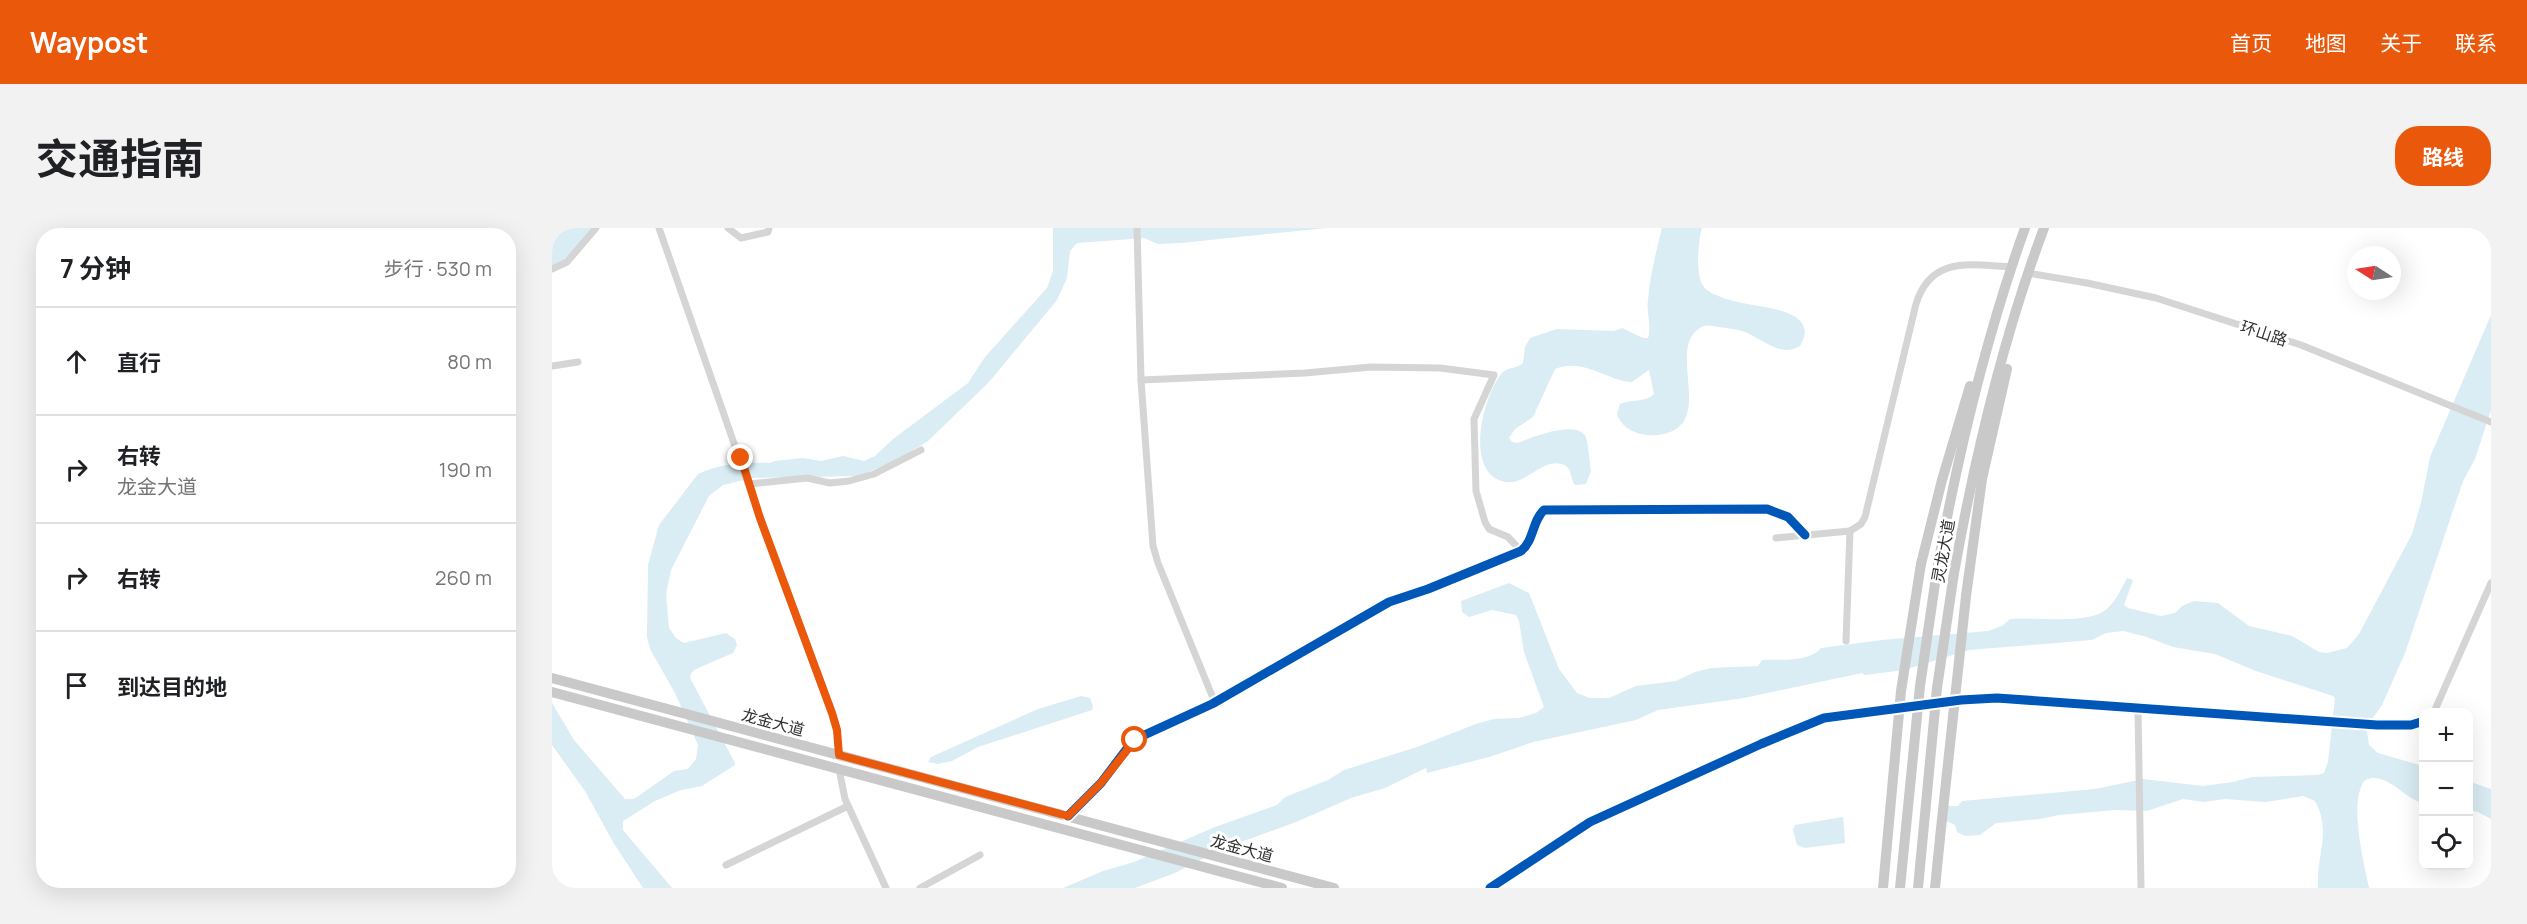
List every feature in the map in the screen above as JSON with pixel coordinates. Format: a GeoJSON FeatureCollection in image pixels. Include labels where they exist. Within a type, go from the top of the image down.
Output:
{"type":"FeatureCollection","features":[{"type":"Feature","properties":{"kind":"main road","name":"灵龙大道"},"geometry":{"type":"LineString","coordinates":[[1900,888],[1920,686],[1937,570],[1960,448],[2002,295],[2025,228]]}},
{"type":"Feature","properties":{"kind":"main road","name":"灵龙大道"},"geometry":{"type":"LineString","coordinates":[[1918,888],[1937,688],[1954,573],[1977,452],[2014,317],[2044,228]]}},
{"type":"Feature","properties":{"kind":"main road"},"geometry":{"type":"LineString","coordinates":[[1883,888],[1901,691],[1921,564],[1962,408],[2002,295]]}},
{"type":"Feature","properties":{"kind":"main road"},"geometry":{"type":"LineString","coordinates":[[1935,888],[1978,500],[2007,367],[2014,317]]}},
{"type":"Feature","properties":{"kind":"main road","name":"龙金大道"},"geometry":{"type":"LineString","coordinates":[[552,678],[1334,888]]}},
{"type":"Feature","properties":{"kind":"main road","name":"龙金大道"},"geometry":{"type":"LineString","coordinates":[[552,692],[1282,888]]}},
{"type":"Feature","properties":{"kind":"street"},"geometry":{"type":"LineString","coordinates":[[552,269],[567,262],[596,228]]}},
{"type":"Feature","properties":{"kind":"street"},"geometry":{"type":"LineString","coordinates":[[659,228],[835,722],[839,737],[839,755]]}},
{"type":"Feature","properties":{"kind":"street"},"geometry":{"type":"LineString","coordinates":[[728,228],[741,238],[768,232],[769,228]]}},
{"type":"Feature","properties":{"kind":"street"},"geometry":{"type":"LineString","coordinates":[[1137,228],[1141,380],[1155,555],[1215,703]]}},
{"type":"Feature","properties":{"kind":"street"},"geometry":{"type":"LineString","coordinates":[[1776,538],[1850,531],[1858,527],[1865,517],[1916,304],[1924,286],[1938,271],[1955,265],[2011,267]]}},
{"type":"Feature","properties":{"kind":"street","name":"环山路"},"geometry":{"type":"LineString","coordinates":[[2028,273],[2157,298],[2301,345],[2491,422]]}},
{"type":"Feature","properties":{"kind":"street"},"geometry":{"type":"LineString","coordinates":[[552,366],[578,362]]}},
{"type":"Feature","properties":{"kind":"street"},"geometry":{"type":"LineString","coordinates":[[1141,380],[1305,373],[1371,367],[1440,368],[1494,375],[1474,419],[1476,491],[1489,529],[1508,537],[1521,550]]}},
{"type":"Feature","properties":{"kind":"street"},"geometry":{"type":"LineString","coordinates":[[748,482],[807,478],[830,483],[849,480],[874,474],[921,450]]}},
{"type":"Feature","properties":{"kind":"street"},"geometry":{"type":"LineString","coordinates":[[1068,816],[1101,783],[1136,739],[1215,703],[1389,602],[1428,589],[1521,550],[1526,546],[1539,515],[1551,509],[1767,509],[1788,517],[1805,535]]}},
{"type":"Feature","properties":{"kind":"street"},"geometry":{"type":"LineString","coordinates":[[1846,641],[1850,531]]}},
{"type":"Feature","properties":{"kind":"street"},"geometry":{"type":"LineString","coordinates":[[2436,708],[2491,583]]}},
{"type":"Feature","properties":{"kind":"street"},"geometry":{"type":"LineString","coordinates":[[1490,888],[1590,822],[1824,718],[1982,698],[2377,725],[2411,725],[2419,723]]}},
{"type":"Feature","properties":{"kind":"street"},"geometry":{"type":"LineString","coordinates":[[2138,709],[2141,888]]}},
{"type":"Feature","properties":{"kind":"street"},"geometry":{"type":"LineString","coordinates":[[839,769],[848,806],[886,888]]}},
{"type":"Feature","properties":{"kind":"street"},"geometry":{"type":"LineString","coordinates":[[726,865],[848,806]]}},
{"type":"Feature","properties":{"kind":"street"},"geometry":{"type":"LineString","coordinates":[[920,888],[980,855]]}},
{"type":"Feature","properties":{"kind":"shaded area"},"geometry":{"type":"Polygon","coordinates":[[[555,228],[592,228],[564,262],[552,266],[552,231],[555,228]]]}},
{"type":"Feature","properties":{"kind":"shaded area"},"geometry":{"type":"Polygon","coordinates":[[[1053,228],[1326,228],[1181,243],[1158,244],[1144,238],[1077,243],[1070,251],[1067,278],[1057,300],[989,382],[928,441],[895,461],[859,476],[752,478],[723,485],[709,496],[671,570],[666,594],[669,628],[676,638],[684,643],[726,633],[735,639],[737,645],[733,653],[696,669],[691,673],[690,678],[735,765],[702,786],[681,790],[655,801],[623,821],[623,830],[672,888],[643,888],[613,842],[585,791],[552,745],[552,703],[574,740],[625,799],[634,799],[674,771],[688,769],[696,759],[698,745],[675,693],[650,649],[647,637],[648,565],[659,525],[698,474],[707,470],[734,464],[770,463],[803,458],[821,461],[843,456],[864,461],[875,456],[893,439],[968,383],[985,357],[1047,288],[1053,271],[1053,228]]]}},
{"type":"Feature","properties":{"kind":"shaded area"},"geometry":{"type":"Polygon","coordinates":[[[1662,228],[1702,228],[1698,267],[1704,287],[1724,298],[1778,310],[1797,318],[1803,325],[1805,334],[1800,346],[1786,350],[1779,349],[1742,331],[1709,326],[1700,328],[1692,335],[1688,345],[1689,396],[1685,419],[1671,432],[1661,435],[1639,434],[1622,423],[1617,414],[1620,404],[1646,399],[1654,394],[1649,370],[1632,382],[1576,366],[1555,369],[1533,417],[1515,429],[1509,438],[1512,442],[1517,443],[1567,429],[1583,434],[1587,441],[1591,471],[1586,484],[1575,485],[1567,467],[1554,463],[1513,482],[1505,482],[1492,476],[1484,465],[1481,450],[1484,415],[1495,384],[1502,373],[1523,363],[1525,347],[1530,338],[1557,329],[1614,331],[1622,328],[1648,338],[1649,291],[1662,228]]]}},
{"type":"Feature","properties":{"kind":"shaded area"},"geometry":{"type":"Polygon","coordinates":[[[2491,315],[2491,410],[2475,459],[2463,481],[2405,653],[2382,705],[2368,725],[2369,745],[2378,753],[2419,765],[2419,801],[2380,779],[2365,780],[2360,790],[2357,817],[2369,888],[2318,888],[2322,823],[2315,801],[2303,796],[2266,802],[2225,799],[2204,802],[2183,799],[2147,811],[2116,810],[1996,823],[1980,835],[1965,836],[1957,832],[1955,825],[1946,821],[1947,806],[1958,806],[1962,801],[2095,789],[2143,779],[2203,786],[2252,777],[2324,773],[2328,762],[2335,698],[2333,696],[2256,671],[2215,654],[2173,647],[2123,631],[2106,633],[2092,640],[1969,650],[1904,670],[1865,675],[1862,673],[1744,698],[1658,710],[1636,720],[1533,742],[1489,757],[1427,773],[1426,768],[1385,788],[1351,798],[1296,822],[1222,849],[1175,873],[1135,888],[1063,888],[1103,871],[1134,862],[1215,827],[1277,805],[1285,797],[1328,780],[1344,770],[1417,747],[1476,724],[1494,719],[1519,718],[1536,713],[1544,707],[1524,652],[1516,615],[1492,610],[1469,617],[1462,612],[1461,601],[1509,583],[1529,593],[1559,669],[1577,693],[1590,698],[1609,698],[1636,686],[1676,681],[1695,672],[1712,668],[1758,666],[1762,660],[1801,658],[1821,648],[1988,631],[2002,626],[2010,619],[2088,617],[2099,614],[2110,606],[2127,578],[2133,580],[2124,605],[2128,608],[2161,616],[2175,613],[2182,606],[2194,601],[2218,603],[2249,626],[2292,636],[2319,652],[2327,653],[2347,648],[2359,634],[2412,534],[2430,457],[2491,315]]]}},
{"type":"Feature","properties":{"kind":"shaded area"},"geometry":{"type":"Polygon","coordinates":[[[1081,696],[1090,698],[1092,710],[978,747],[952,761],[938,764],[928,762],[931,757],[1038,709],[1081,696]]]}},
{"type":"Feature","properties":{"kind":"shaded area"},"geometry":{"type":"Polygon","coordinates":[[[2473,783],[2491,789],[2491,819],[2473,811],[2473,783]]]}},
{"type":"Feature","properties":{"kind":"shaded area"},"geometry":{"type":"Polygon","coordinates":[[[1843,817],[1845,843],[1805,848],[1797,845],[1793,830],[1795,825],[1843,817]]]}},
{"type":"Feature","properties":{"kind":"cycle path"},"geometry":{"type":"LineString","coordinates":[[1068,816],[1101,783],[1129,746],[1140,737],[1212,704],[1389,602],[1428,589],[1521,551],[1544,510],[1767,509],[1788,517],[1805,535]]}},
{"type":"Feature","properties":{"kind":"cycle path"},"geometry":{"type":"LineString","coordinates":[[1490,888],[1590,822],[1761,744],[1824,718],[1961,700],[1997,698],[2377,725],[2411,725],[2419,723]]}},
{"type":"Feature","properties":{"kind":"route"},"geometry":{"type":"LineString","coordinates":[[741,458],[760,518],[832,713],[837,730],[839,755],[1068,816],[1110,773],[1135,740]]}}]}
